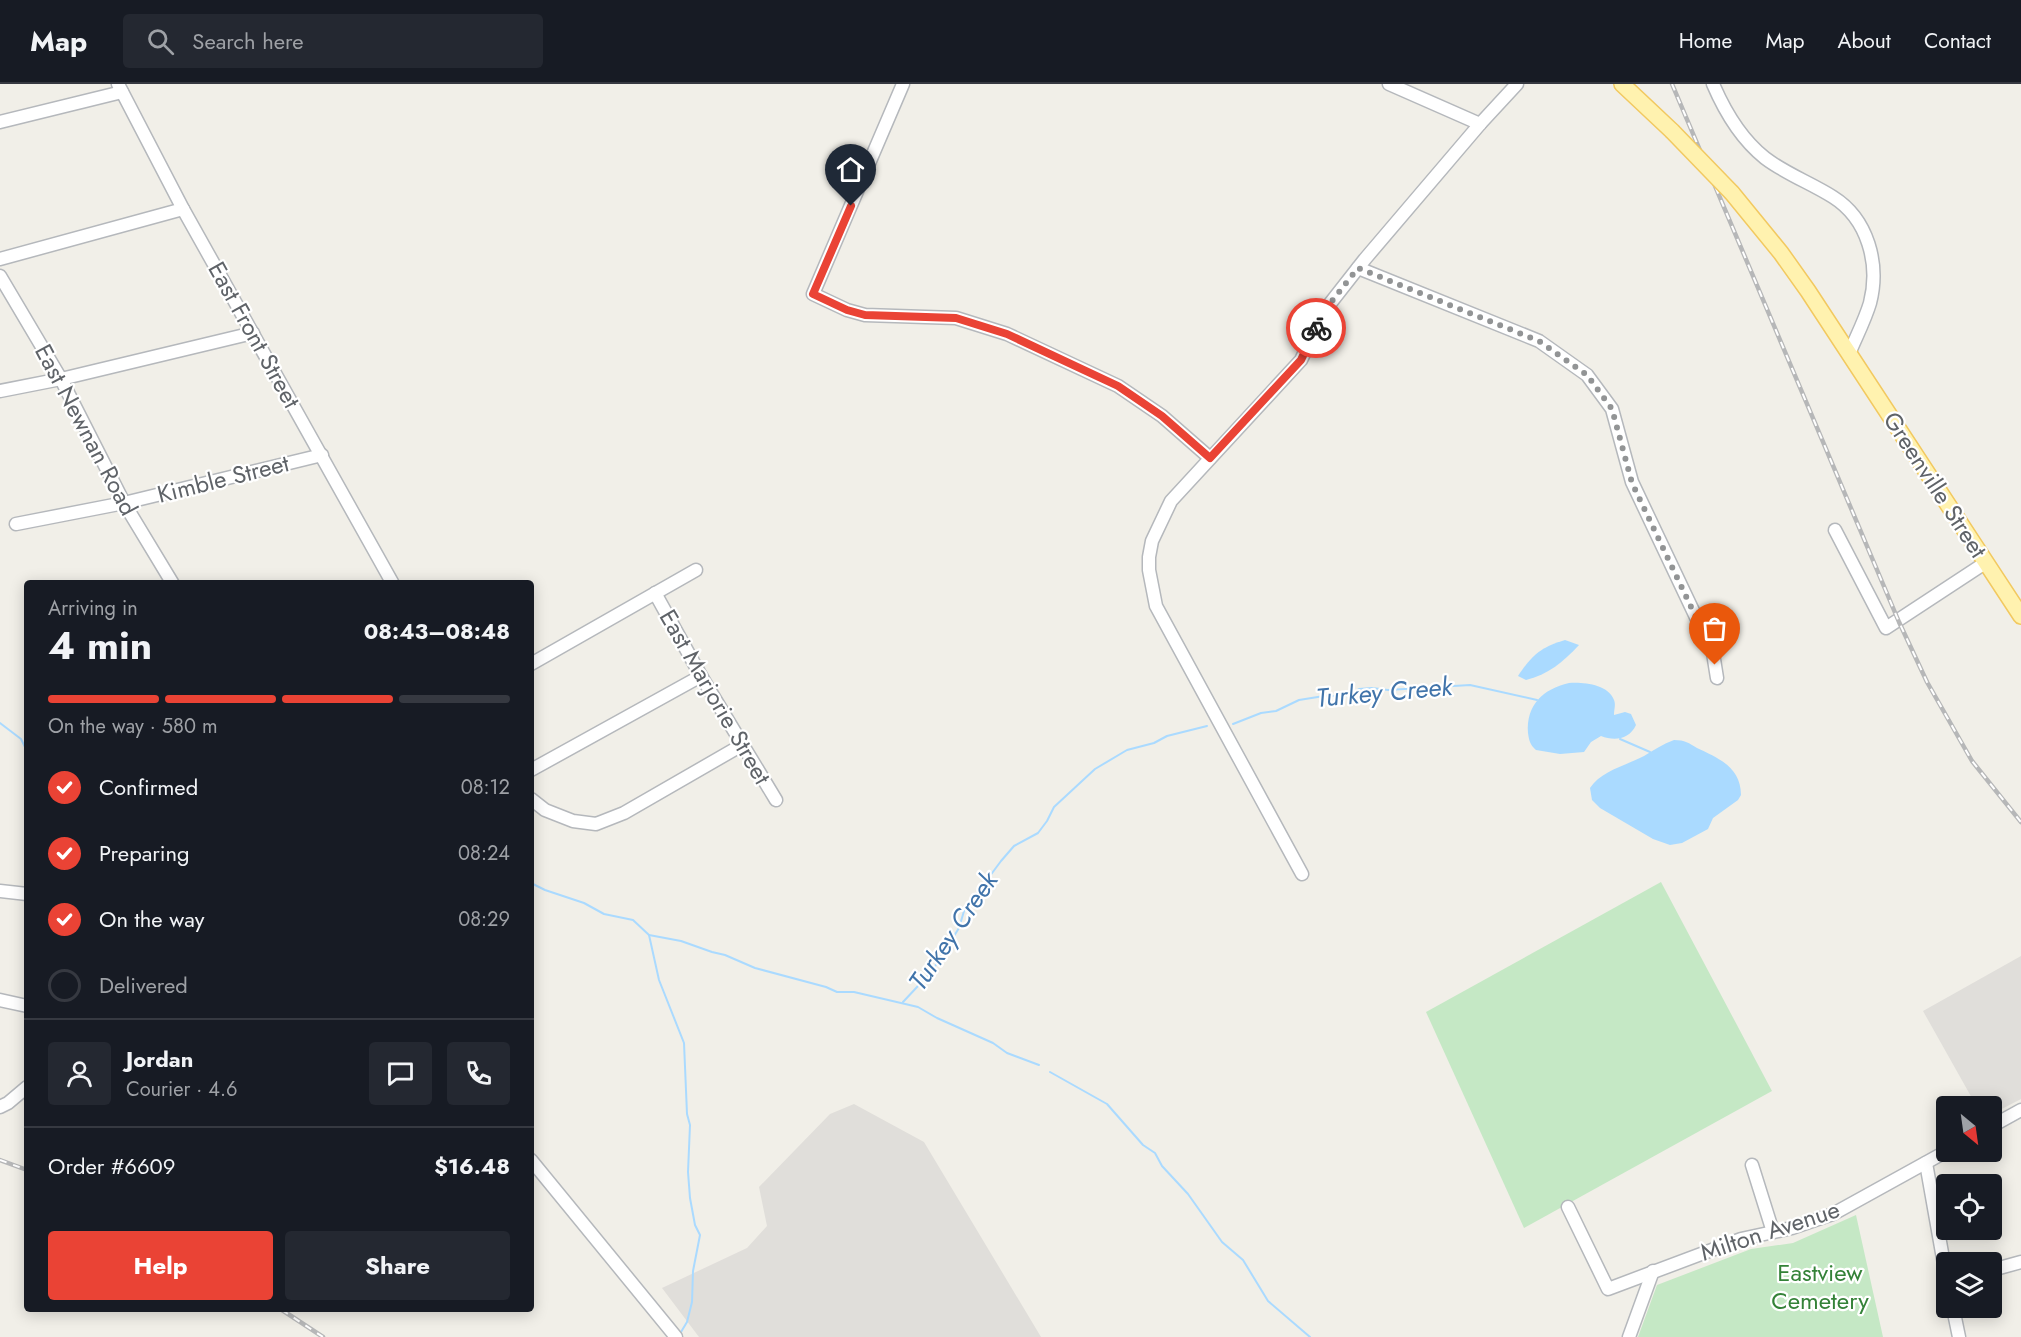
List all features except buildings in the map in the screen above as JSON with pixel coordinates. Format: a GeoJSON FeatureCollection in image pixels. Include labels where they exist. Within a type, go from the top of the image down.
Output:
{"type":"FeatureCollection","features":[{"type":"Feature","properties":{"kind":"main road","name":"Greenville Street"},"geometry":{"type":"LineString","coordinates":[[1622,84],[1672,131],[1732,193],[1781,253],[2021,616]]}},
{"type":"Feature","properties":{"kind":"street"},"geometry":{"type":"LineString","coordinates":[[903,84],[813,294],[847,310],[865,315],[956,318],[1007,334],[1118,386],[1162,416],[1210,458]]}},
{"type":"Feature","properties":{"kind":"street"},"geometry":{"type":"LineString","coordinates":[[1389,84],[1480,124]]}},
{"type":"Feature","properties":{"kind":"street"},"geometry":{"type":"LineString","coordinates":[[1302,874],[1156,606],[1149,570],[1152,541],[1171,501],[1301,360],[1325,310],[1480,124],[1517,84]]}},
{"type":"Feature","properties":{"kind":"street"},"geometry":{"type":"LineString","coordinates":[[1713,84],[1730,118],[1755,149],[1775,165],[1839,201],[1853,214],[1863,229],[1872,258],[1872,291],[1866,314],[1849,354]]}},
{"type":"Feature","properties":{"kind":"street"},"geometry":{"type":"LineString","coordinates":[[0,122],[120,88]]}},
{"type":"Feature","properties":{"kind":"street","name":"East Front Street"},"geometry":{"type":"LineString","coordinates":[[120,88],[183,209],[391,580]]}},
{"type":"Feature","properties":{"kind":"street"},"geometry":{"type":"LineString","coordinates":[[0,259],[183,209]]}},
{"type":"Feature","properties":{"kind":"street"},"geometry":{"type":"LineString","coordinates":[[1358,268],[1539,341],[1587,375],[1612,409],[1632,483],[1713,653],[1717,678]]}},
{"type":"Feature","properties":{"kind":"street","name":"East Newnan Road"},"geometry":{"type":"LineString","coordinates":[[0,276],[61,379],[124,503],[171,580]]}},
{"type":"Feature","properties":{"kind":"street"},"geometry":{"type":"LineString","coordinates":[[0,391],[61,379],[253,333]]}},
{"type":"Feature","properties":{"kind":"street","name":"Kimble Street"},"geometry":{"type":"LineString","coordinates":[[16,524],[124,503],[322,455]]}},
{"type":"Feature","properties":{"kind":"street"},"geometry":{"type":"LineString","coordinates":[[1835,530],[1886,628],[1985,563]]}},
{"type":"Feature","properties":{"kind":"street"},"geometry":{"type":"LineString","coordinates":[[534,662],[696,570]]}},
{"type":"Feature","properties":{"kind":"street","name":"East Marjorie Street"},"geometry":{"type":"LineString","coordinates":[[655,593],[701,676],[776,800]]}},
{"type":"Feature","properties":{"kind":"street"},"geometry":{"type":"LineString","coordinates":[[534,768],[701,676]]}},
{"type":"Feature","properties":{"kind":"street"},"geometry":{"type":"LineString","coordinates":[[534,801],[545,810],[564,818],[596,824],[624,813],[742,745]]}},
{"type":"Feature","properties":{"kind":"street"},"geometry":{"type":"LineString","coordinates":[[0,891],[24,894]]}},
{"type":"Feature","properties":{"kind":"street"},"geometry":{"type":"LineString","coordinates":[[0,1000],[24,1005]]}},
{"type":"Feature","properties":{"kind":"street"},"geometry":{"type":"LineString","coordinates":[[0,1107],[24,1089]]}},
{"type":"Feature","properties":{"kind":"street"},"geometry":{"type":"LineString","coordinates":[[2002,1120],[2021,1110]]}},
{"type":"Feature","properties":{"kind":"street","name":"Milton Avenue"},"geometry":{"type":"LineString","coordinates":[[1568,1207],[1608,1289],[1741,1239],[1792,1228],[1833,1214],[1936,1157]]}},
{"type":"Feature","properties":{"kind":"street"},"geometry":{"type":"LineString","coordinates":[[1926,1163],[1942,1252]]}},
{"type":"Feature","properties":{"kind":"street"},"geometry":{"type":"LineString","coordinates":[[534,1164],[676,1337]]}},
{"type":"Feature","properties":{"kind":"street"},"geometry":{"type":"LineString","coordinates":[[1752,1165],[1773,1232]]}},
{"type":"Feature","properties":{"kind":"street"},"geometry":{"type":"LineString","coordinates":[[2002,1267],[2021,1262]]}},
{"type":"Feature","properties":{"kind":"street"},"geometry":{"type":"LineString","coordinates":[[1629,1337],[1653,1271]]}},
{"type":"Feature","properties":{"kind":"street"},"geometry":{"type":"LineString","coordinates":[[1955,1318],[1959,1337]]}},
{"type":"Feature","properties":{"kind":"shaded area"},"geometry":{"type":"Polygon","coordinates":[[[2021,956],[2021,1099],[2002,1109],[2002,1096],[1971,1096],[1923,1011],[2021,956]]]}},
{"type":"Feature","properties":{"kind":"shaded area"},"geometry":{"type":"Polygon","coordinates":[[[854,1104],[924,1142],[1041,1337],[699,1337],[662,1288],[747,1248],[767,1226],[759,1187],[830,1114],[854,1104]]]}},
{"type":"Feature","properties":{"kind":"green space"},"geometry":{"type":"Polygon","coordinates":[[[1661,882],[1772,1091],[1524,1228],[1426,1012],[1661,882]]]}},
{"type":"Feature","properties":{"kind":"green space","name":"Eastview Cemetery"},"geometry":{"type":"Polygon","coordinates":[[[1856,1215],[1883,1337],[1638,1337],[1657,1285],[1751,1249],[1793,1243],[1856,1215]]]}},
{"type":"Feature","properties":{"kind":"water"},"geometry":{"type":"Polygon","coordinates":[[[1565,640],[1579,645],[1561,662],[1549,671],[1526,680],[1518,676],[1538,653],[1565,640]]]}},
{"type":"Feature","properties":{"kind":"water"},"geometry":{"type":"Polygon","coordinates":[[[1569,683],[1588,684],[1606,690],[1615,702],[1614,715],[1625,712],[1631,714],[1636,725],[1633,730],[1621,738],[1601,736],[1591,742],[1584,752],[1560,754],[1536,750],[1530,742],[1528,733],[1528,723],[1533,706],[1551,689],[1569,683]]]}},
{"type":"Feature","properties":{"kind":"water"},"geometry":{"type":"Polygon","coordinates":[[[1674,740],[1689,743],[1727,765],[1737,777],[1741,795],[1738,800],[1713,818],[1708,829],[1682,843],[1670,845],[1653,839],[1600,808],[1592,800],[1590,788],[1607,773],[1674,740]]]}},
{"type":"Feature","properties":{"kind":"waterway","name":"Turkey Creek"},"geometry":{"type":"LineString","coordinates":[[1233,724],[1261,713],[1276,711],[1299,700],[1324,696],[1348,696],[1359,689],[1388,690],[1470,685],[1537,700]]}},
{"type":"Feature","properties":{"kind":"waterway","name":"Turkey Creek"},"geometry":{"type":"LineString","coordinates":[[0,723],[21,739],[24,745]]}},
{"type":"Feature","properties":{"kind":"waterway","name":"Turkey Creek"},"geometry":{"type":"LineString","coordinates":[[903,1002],[932,971],[959,928],[964,911],[1001,861],[1014,846],[1038,833],[1054,807],[1095,769],[1127,750],[1154,743],[1167,736],[1207,726]]}},
{"type":"Feature","properties":{"kind":"waterway","name":"Turkey Creek"},"geometry":{"type":"LineString","coordinates":[[1620,739],[1650,752]]}},
{"type":"Feature","properties":{"kind":"waterway","name":"Turkey Creek"},"geometry":{"type":"LineString","coordinates":[[534,884],[584,903],[604,914],[633,920],[649,935],[681,941],[725,955],[755,968],[837,992],[854,992],[918,1007],[993,1043],[1007,1053],[1039,1065]]}},
{"type":"Feature","properties":{"kind":"waterway"},"geometry":{"type":"LineString","coordinates":[[649,935],[659,980],[684,1043],[687,1114],[690,1125],[688,1172],[690,1198],[695,1225],[700,1235],[693,1271],[692,1302],[687,1322],[681,1332]]}},
{"type":"Feature","properties":{"kind":"waterway"},"geometry":{"type":"LineString","coordinates":[[1050,1072],[1107,1104],[1143,1145],[1155,1153],[1162,1166],[1188,1194],[1222,1242],[1243,1260],[1268,1301],[1310,1337]]}},
{"type":"Feature","properties":{"kind":"railway"},"geometry":{"type":"LineString","coordinates":[[1672,84],[1899,622],[1927,682],[1972,761],[2021,822]]}},
{"type":"Feature","properties":{"kind":"railway"},"geometry":{"type":"LineString","coordinates":[[0,1160],[24,1169]]}},
{"type":"Feature","properties":{"kind":"railway"},"geometry":{"type":"LineString","coordinates":[[285,1312],[323,1337]]}},
{"type":"Feature","properties":{"kind":"way so far"},"geometry":{"type":"LineString","coordinates":[[1316,328],[1325,310],[1358,268],[1539,341],[1587,375],[1612,409],[1632,483],[1713,653],[1715,665]]}},
{"type":"Feature","properties":{"kind":"route"},"geometry":{"type":"LineString","coordinates":[[851,206],[813,294],[847,310],[865,315],[956,318],[1007,334],[1118,386],[1162,416],[1210,458],[1301,360],[1316,328]]}}]}
